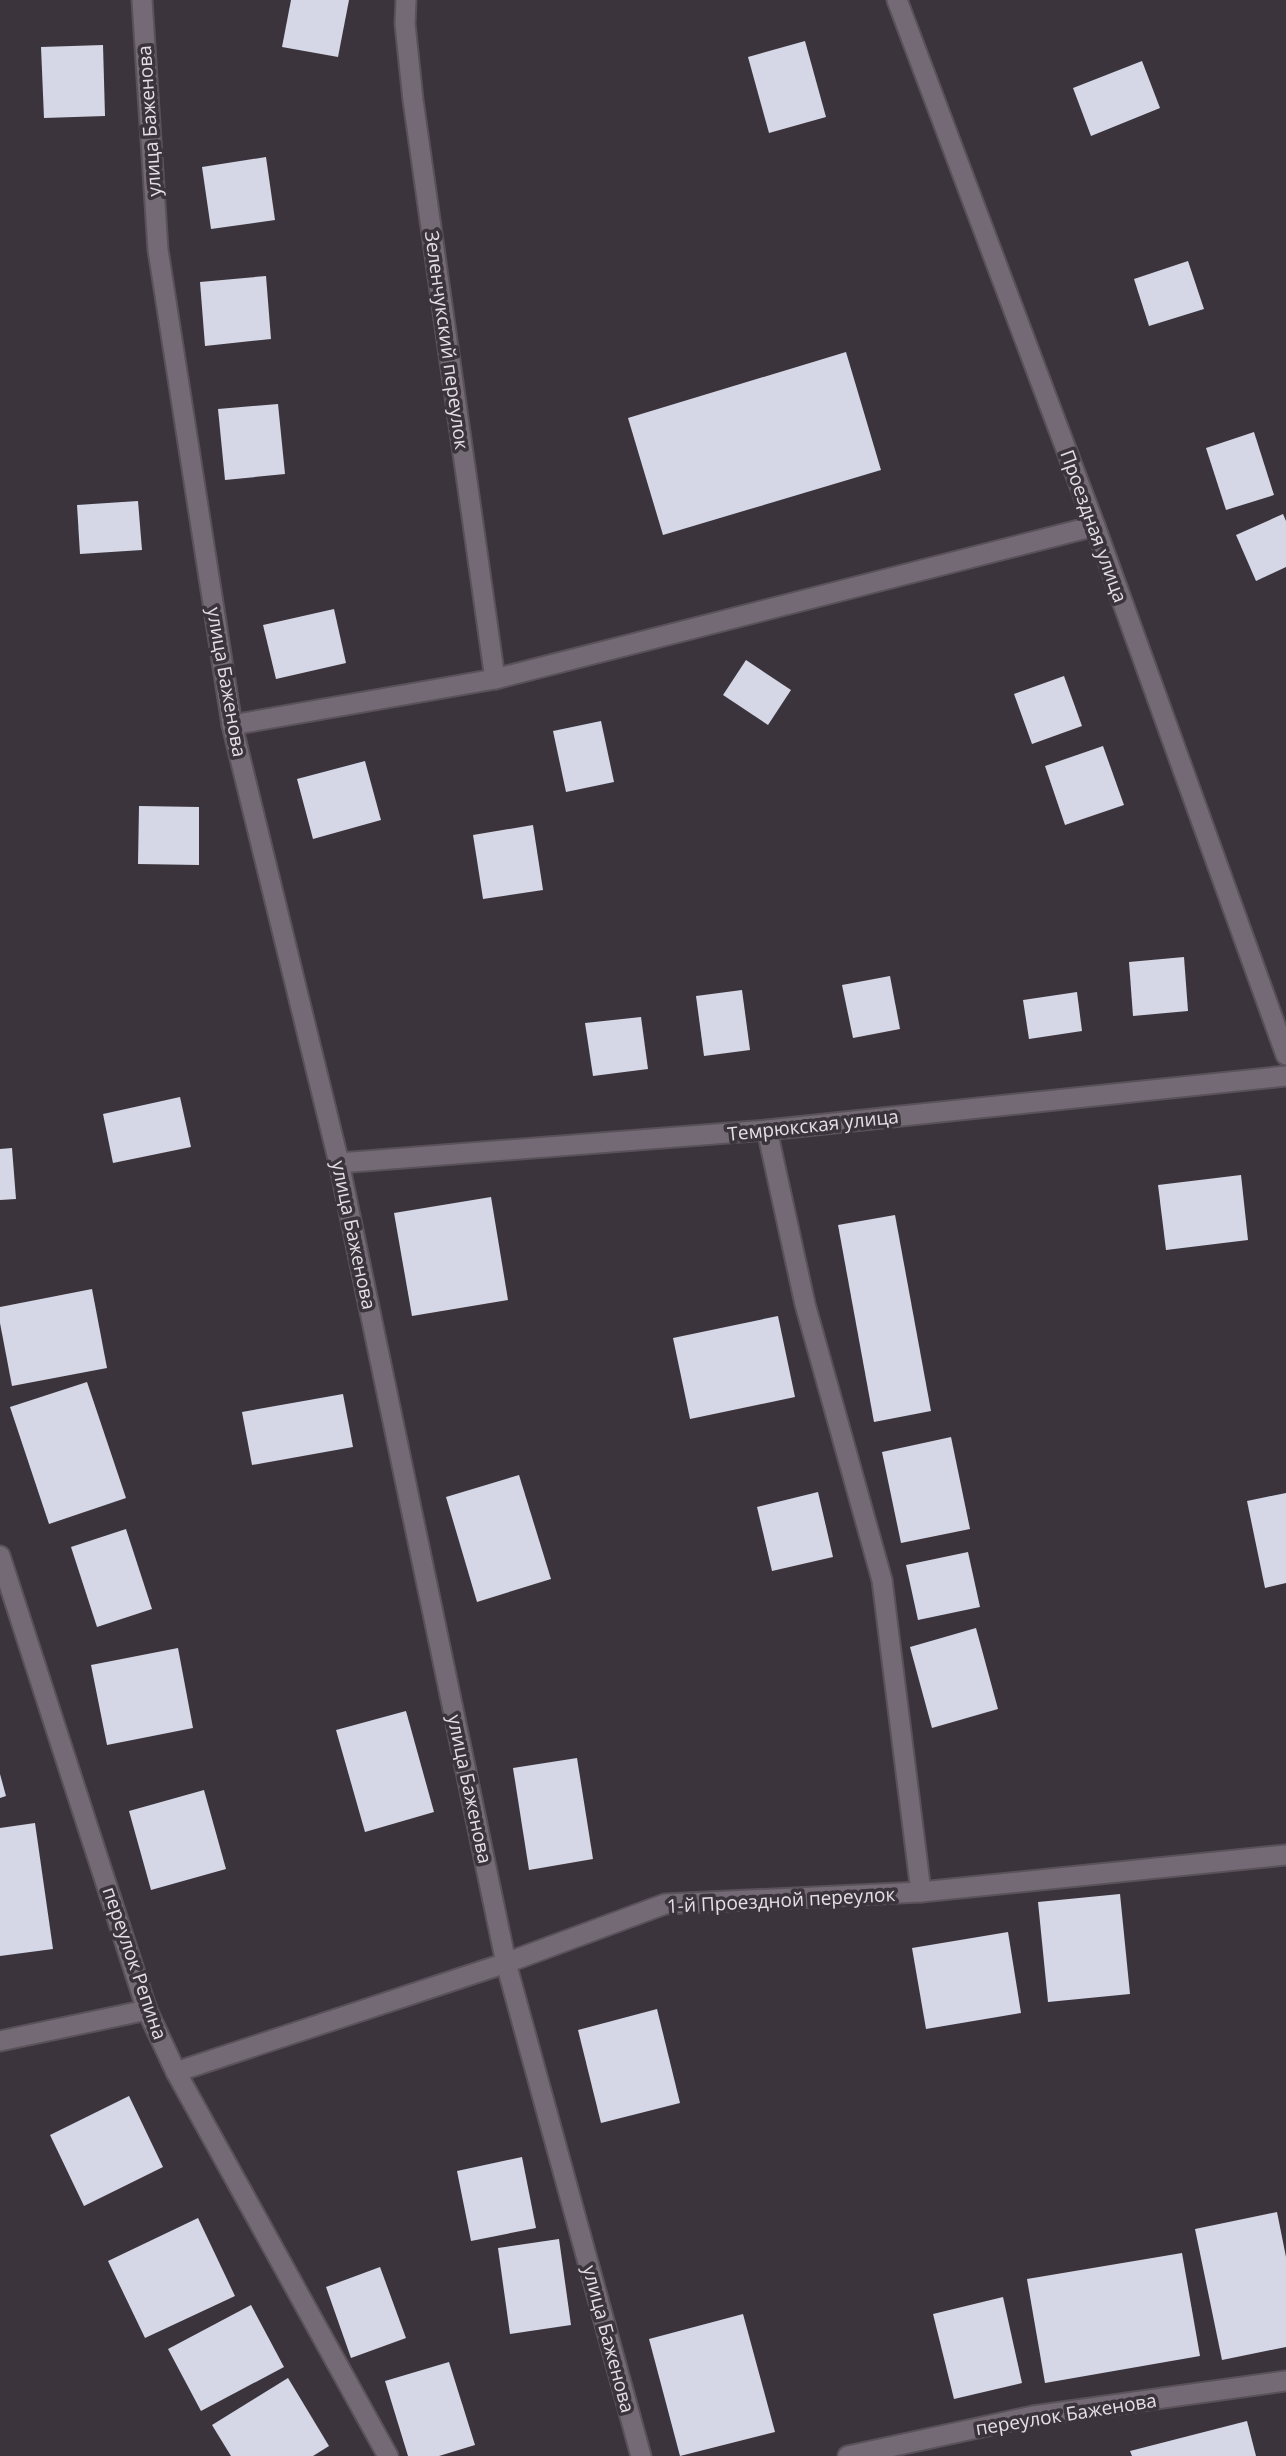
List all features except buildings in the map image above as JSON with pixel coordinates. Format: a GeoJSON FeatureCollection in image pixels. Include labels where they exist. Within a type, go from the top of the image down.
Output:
{"type":"FeatureCollection","features":[{"type":"Feature","properties":{"kind":"street","name":"улица Баженова"},"geometry":{"type":"LineString","coordinates":[[142,0],[158,250],[232,725],[339,1163],[506,1963],[640,2456]]}},
{"type":"Feature","properties":{"kind":"street","name":"Зеленчукский переулок"},"geometry":{"type":"LineString","coordinates":[[406,0],[405,24],[413,100],[495,679]]}},
{"type":"Feature","properties":{"kind":"street","name":"Проездная улица"},"geometry":{"type":"LineString","coordinates":[[897,0],[1096,526],[1286,1055]]}},
{"type":"Feature","properties":{"kind":"street"},"geometry":{"type":"LineString","coordinates":[[232,725],[495,679],[1096,526]]}},
{"type":"Feature","properties":{"kind":"street","name":"Темрюкская улица"},"geometry":{"type":"LineString","coordinates":[[339,1163],[768,1130],[1286,1076]]}},
{"type":"Feature","properties":{"kind":"street"},"geometry":{"type":"LineString","coordinates":[[768,1130],[805,1304],[882,1580],[921,1892]]}},
{"type":"Feature","properties":{"kind":"street","name":"переулок Репина"},"geometry":{"type":"LineString","coordinates":[[0,1556],[147,2010],[176,2072],[388,2456]]}},
{"type":"Feature","properties":{"kind":"street","name":"1-й Проездной переулок"},"geometry":{"type":"LineString","coordinates":[[176,2072],[506,1963],[665,1904],[921,1892],[1286,1855]]}},
{"type":"Feature","properties":{"kind":"street"},"geometry":{"type":"LineString","coordinates":[[0,2040],[147,2010]]}},
{"type":"Feature","properties":{"kind":"street","name":"переулок Баженова"},"geometry":{"type":"LineString","coordinates":[[848,2456],[1033,2416],[1286,2381]]}}]}
